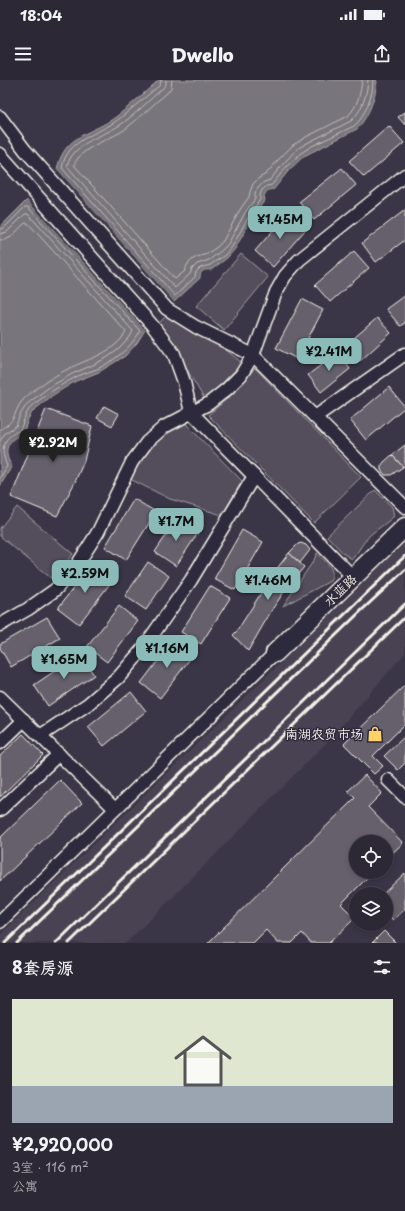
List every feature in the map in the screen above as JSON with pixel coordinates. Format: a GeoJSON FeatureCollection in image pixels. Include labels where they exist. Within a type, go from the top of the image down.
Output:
{"type":"FeatureCollection","features":[{"type":"Feature","properties":{"kind":"street"},"geometry":{"type":"LineString","coordinates":[[0,117],[26,150],[167,308],[196,327],[252,355],[405,506]]}},
{"type":"Feature","properties":{"kind":"street"},"geometry":{"type":"LineString","coordinates":[[0,154],[157,331],[174,354],[184,382],[191,412],[353,577]]}},
{"type":"Feature","properties":{"kind":"street"},"geometry":{"type":"LineString","coordinates":[[0,625],[28,609],[55,590],[77,565],[98,532],[132,462],[147,442],[164,428],[208,404],[227,389],[241,375],[252,355],[276,292],[285,276],[299,260],[405,175]]}},
{"type":"Feature","properties":{"kind":"street"},"geometry":{"type":"LineString","coordinates":[[315,417],[405,354]]}},
{"type":"Feature","properties":{"kind":"street"},"geometry":{"type":"LineString","coordinates":[[40,736],[88,704],[118,678],[142,650],[191,580],[254,476]]}},
{"type":"Feature","properties":{"kind":"street","name":"水蓝路"},"geometry":{"type":"LineString","coordinates":[[275,653],[405,527]]}},
{"type":"Feature","properties":{"kind":"street"},"geometry":{"type":"LineString","coordinates":[[0,922],[275,653]]}},
{"type":"Feature","properties":{"kind":"street"},"geometry":{"type":"LineString","coordinates":[[0,697],[115,809]]}},
{"type":"Feature","properties":{"kind":"street"},"geometry":{"type":"LineString","coordinates":[[0,743],[24,720]]}},
{"type":"Feature","properties":{"kind":"street"},"geometry":{"type":"LineString","coordinates":[[0,810],[59,754]]}},
{"type":"Feature","properties":{"kind":"street"},"geometry":{"type":"LineString","coordinates":[[388,780],[405,797]]}},
{"type":"Feature","properties":{"kind":"shaded area"},"geometry":{"type":"Polygon","coordinates":[[[241,254],[268,277],[224,330],[196,306],[241,254]]]}},
{"type":"Feature","properties":{"kind":"shaded area"},"geometry":{"type":"Polygon","coordinates":[[[167,315],[220,345],[242,363],[205,400],[182,358],[158,324],[167,315]]]}},
{"type":"Feature","properties":{"kind":"shaded area"},"geometry":{"type":"Polygon","coordinates":[[[255,368],[361,477],[314,523],[208,415],[233,394],[255,368]]]}},
{"type":"Feature","properties":{"kind":"shaded area"},"geometry":{"type":"Polygon","coordinates":[[[185,423],[242,481],[222,515],[170,499],[130,479],[142,455],[166,434],[185,423]]]}},
{"type":"Feature","properties":{"kind":"shaded area"},"geometry":{"type":"Polygon","coordinates":[[[375,490],[392,507],[394,516],[370,535],[352,559],[344,554],[327,536],[375,490]]]}},
{"type":"Feature","properties":{"kind":"shaded area"},"geometry":{"type":"Polygon","coordinates":[[[17,507],[73,554],[52,579],[0,536],[0,528],[17,507]]]}},
{"type":"Feature","properties":{"kind":"shaded area"},"geometry":{"type":"Polygon","coordinates":[[[405,542],[405,653],[331,738],[172,898],[126,943],[0,943],[0,935],[405,542]]]}},
{"type":"Feature","properties":{"kind":"shaded area"},"geometry":{"type":"Polygon","coordinates":[[[317,553],[331,569],[332,576],[330,581],[283,606],[314,560],[317,553]]]}},
{"type":"Feature","properties":{"kind":"water"},"geometry":{"type":"Polygon","coordinates":[[[159,80],[377,81],[371,107],[365,119],[357,129],[304,156],[289,170],[274,189],[269,190],[266,193],[264,196],[265,200],[253,216],[235,249],[227,258],[211,270],[203,271],[200,278],[174,302],[57,169],[66,148],[73,141],[117,116],[159,80]]]}},
{"type":"Feature","properties":{"kind":"water"},"geometry":{"type":"Polygon","coordinates":[[[27,200],[145,330],[137,343],[125,356],[99,372],[76,381],[53,395],[33,411],[28,419],[23,434],[13,439],[8,447],[7,456],[12,466],[0,486],[0,227],[27,200]]]}},
{"type":"Feature","properties":{"kind":"pier"},"geometry":{"type":"Polygon","coordinates":[[[57,169],[174,302],[173,304],[56,171],[57,169]]]}},
{"type":"Feature","properties":{"kind":"pier"},"geometry":{"type":"Polygon","coordinates":[[[28,198],[146,328],[145,330],[27,200],[28,198]]]}},
{"type":"Feature","properties":{"kind":"building"},"geometry":{"type":"Polygon","coordinates":[[[405,112],[405,125],[398,117],[405,112]]]}},
{"type":"Feature","properties":{"kind":"building"},"geometry":{"type":"Polygon","coordinates":[[[389,126],[404,143],[364,177],[349,161],[389,126]]]}},
{"type":"Feature","properties":{"kind":"building"},"geometry":{"type":"Polygon","coordinates":[[[342,168],[356,185],[314,220],[299,202],[342,168]]]}},
{"type":"Feature","properties":{"kind":"building"},"geometry":{"type":"Polygon","coordinates":[[[405,210],[405,240],[376,262],[362,243],[405,210]]]}},
{"type":"Feature","properties":{"kind":"building"},"geometry":{"type":"Polygon","coordinates":[[[288,213],[306,229],[273,267],[255,251],[288,213]]]}},
{"type":"Feature","properties":{"kind":"building"},"geometry":{"type":"Polygon","coordinates":[[[354,251],[369,268],[330,302],[315,285],[354,251]]]}},
{"type":"Feature","properties":{"kind":"building"},"geometry":{"type":"Polygon","coordinates":[[[405,295],[405,323],[400,326],[386,309],[405,295]]]}},
{"type":"Feature","properties":{"kind":"building"},"geometry":{"type":"Polygon","coordinates":[[[302,299],[323,310],[297,359],[276,348],[302,299]]]}},
{"type":"Feature","properties":{"kind":"building"},"geometry":{"type":"Polygon","coordinates":[[[377,318],[391,333],[360,361],[346,345],[377,318]]]}},
{"type":"Feature","properties":{"kind":"building"},"geometry":{"type":"Polygon","coordinates":[[[338,352],[350,369],[321,392],[308,375],[338,352]]]}},
{"type":"Feature","properties":{"kind":"building"},"geometry":{"type":"Polygon","coordinates":[[[389,387],[405,407],[366,440],[350,420],[389,387]]]}},
{"type":"Feature","properties":{"kind":"building"},"geometry":{"type":"Polygon","coordinates":[[[104,406],[119,414],[112,426],[97,418],[104,406]]]}},
{"type":"Feature","properties":{"kind":"building"},"geometry":{"type":"Polygon","coordinates":[[[46,409],[92,426],[84,461],[57,516],[11,497],[46,409]]]}},
{"type":"Feature","properties":{"kind":"building"},"geometry":{"type":"Polygon","coordinates":[[[405,445],[405,466],[403,467],[392,455],[405,445]]]}},
{"type":"Feature","properties":{"kind":"building"},"geometry":{"type":"Polygon","coordinates":[[[392,455],[403,467],[391,475],[385,475],[381,470],[381,466],[392,455]]]}},
{"type":"Feature","properties":{"kind":"building"},"geometry":{"type":"Polygon","coordinates":[[[134,499],[156,512],[126,560],[105,547],[134,499]]]}},
{"type":"Feature","properties":{"kind":"building"},"geometry":{"type":"Polygon","coordinates":[[[177,519],[198,533],[176,566],[155,552],[177,519]]]}},
{"type":"Feature","properties":{"kind":"building"},"geometry":{"type":"Polygon","coordinates":[[[242,530],[263,542],[235,590],[214,579],[242,530]]]}},
{"type":"Feature","properties":{"kind":"building"},"geometry":{"type":"Polygon","coordinates":[[[301,543],[306,545],[310,550],[300,563],[289,553],[301,543]]]}},
{"type":"Feature","properties":{"kind":"building"},"geometry":{"type":"Polygon","coordinates":[[[289,553],[304,567],[273,608],[248,651],[233,635],[275,571],[289,553]]]}},
{"type":"Feature","properties":{"kind":"building"},"geometry":{"type":"Polygon","coordinates":[[[148,562],[169,576],[146,610],[125,596],[148,562]]]}},
{"type":"Feature","properties":{"kind":"building"},"geometry":{"type":"Polygon","coordinates":[[[91,565],[112,581],[79,624],[58,608],[91,565]]]}},
{"type":"Feature","properties":{"kind":"building"},"geometry":{"type":"Polygon","coordinates":[[[210,586],[230,598],[201,644],[181,632],[210,586]]]}},
{"type":"Feature","properties":{"kind":"building"},"geometry":{"type":"Polygon","coordinates":[[[119,606],[138,621],[107,662],[87,647],[119,606]]]}},
{"type":"Feature","properties":{"kind":"building"},"geometry":{"type":"Polygon","coordinates":[[[47,617],[60,638],[11,667],[0,648],[0,644],[47,617]]]}},
{"type":"Feature","properties":{"kind":"building"},"geometry":{"type":"Polygon","coordinates":[[[174,640],[193,655],[160,698],[141,683],[174,640]]]}},
{"type":"Feature","properties":{"kind":"building"},"geometry":{"type":"Polygon","coordinates":[[[80,654],[94,675],[48,706],[34,685],[80,654]]]}},
{"type":"Feature","properties":{"kind":"building","name":"南湖农贸市场"},"geometry":{"type":"Polygon","coordinates":[[[405,685],[405,724],[373,756],[383,766],[374,774],[344,744],[405,685]]]}},
{"type":"Feature","properties":{"kind":"building"},"geometry":{"type":"Polygon","coordinates":[[[131,692],[146,711],[104,746],[88,727],[131,692]]]}},
{"type":"Feature","properties":{"kind":"building"},"geometry":{"type":"Polygon","coordinates":[[[23,734],[43,755],[0,797],[0,756],[23,734]]]}},
{"type":"Feature","properties":{"kind":"building"},"geometry":{"type":"Polygon","coordinates":[[[405,736],[405,763],[398,770],[384,756],[405,736]]]}},
{"type":"Feature","properties":{"kind":"building"},"geometry":{"type":"Polygon","coordinates":[[[365,775],[382,793],[368,807],[403,843],[393,852],[393,835],[349,835],[349,879],[366,879],[358,887],[349,887],[349,896],[341,904],[349,912],[349,924],[329,943],[311,943],[302,933],[292,943],[278,943],[266,930],[253,943],[208,943],[355,798],[348,791],[365,775]]]}},
{"type":"Feature","properties":{"kind":"building"},"geometry":{"type":"Polygon","coordinates":[[[60,780],[82,803],[0,881],[0,838],[60,780]]]}},
{"type":"Feature","properties":{"kind":"building"},"geometry":{"type":"Polygon","coordinates":[[[405,873],[405,909],[393,920],[393,887],[390,887],[405,873]]]}},
{"type":"Feature","properties":{"kind":"building"},"geometry":{"type":"Polygon","coordinates":[[[384,931],[396,943],[372,943],[384,931]]]}},
{"type":"Feature","properties":{"kind":"railway"},"geometry":{"type":"LineString","coordinates":[[5,943],[405,556]]}},
{"type":"Feature","properties":{"kind":"railway"},"geometry":{"type":"LineString","coordinates":[[17,943],[405,570]]}},
{"type":"Feature","properties":{"kind":"railway"},"geometry":{"type":"LineString","coordinates":[[56,943],[405,604]]}},
{"type":"Feature","properties":{"kind":"railway"},"geometry":{"type":"LineString","coordinates":[[69,943],[405,617]]}},
{"type":"Feature","properties":{"kind":"place","name":"南湖农贸市场"},"geometry":{"type":"Point","coordinates":[375,734]}}]}
